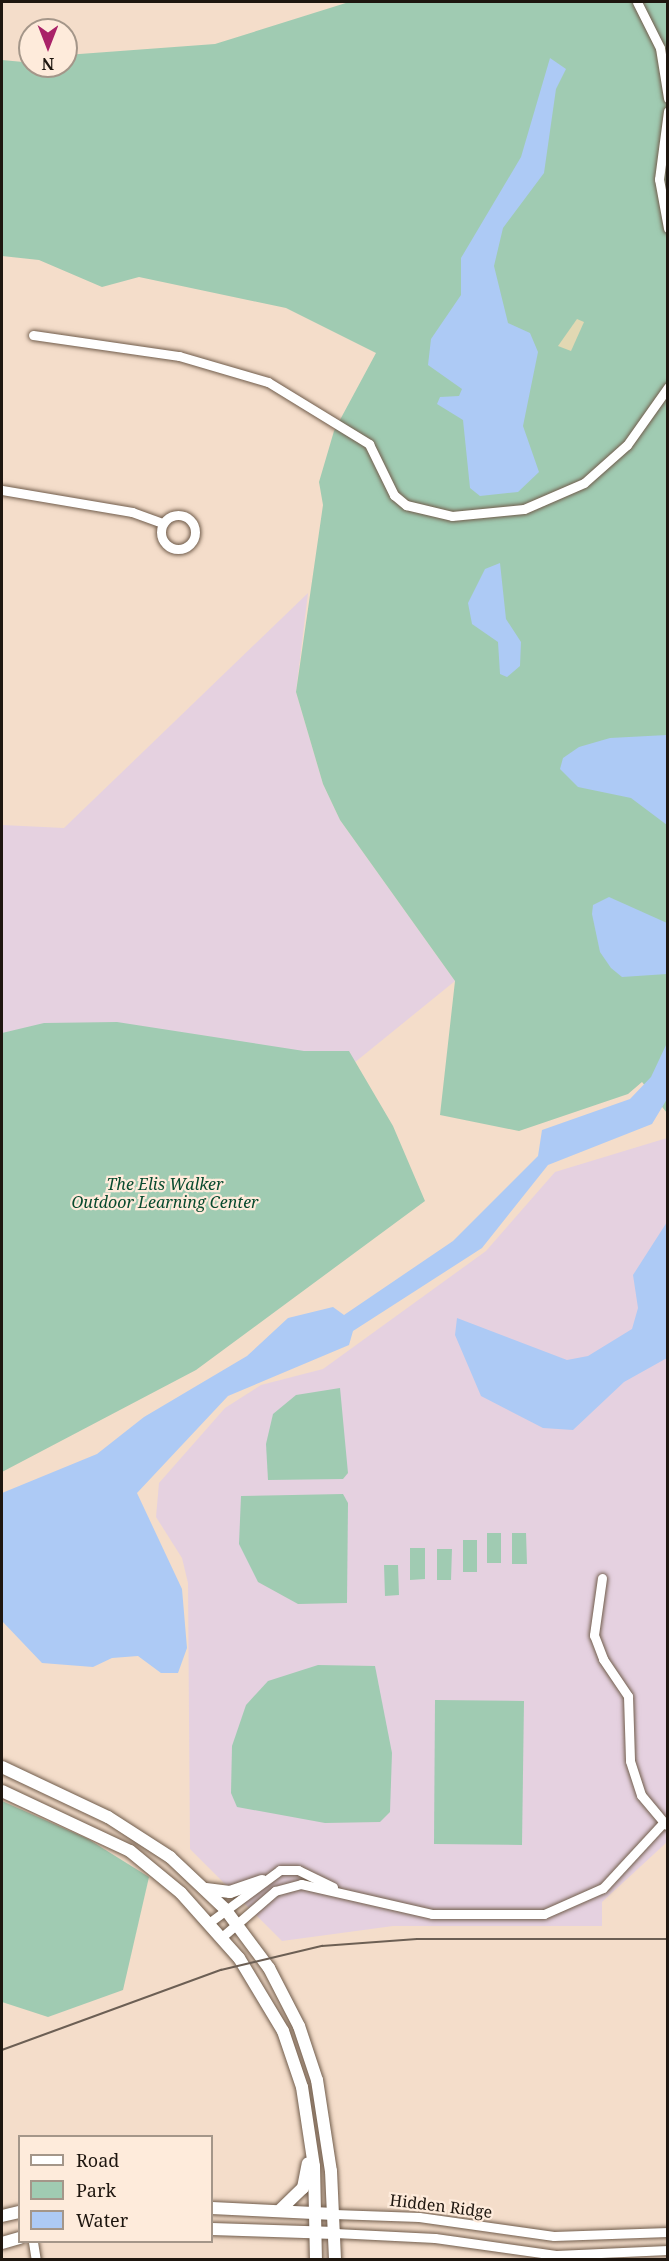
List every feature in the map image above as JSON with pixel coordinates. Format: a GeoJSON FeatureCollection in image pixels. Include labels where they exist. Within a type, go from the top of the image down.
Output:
{"type":"FeatureCollection","features":[{"type":"Feature","properties":{"kind":"main road"},"geometry":{"type":"LineString","coordinates":[[2,1767],[108,1816],[170,1857],[225,1909],[283,1992],[308,2049],[326,2126],[334,2214],[335,2259]]}},
{"type":"Feature","properties":{"kind":"main road"},"geometry":{"type":"LineString","coordinates":[[2,1791],[130,1851],[223,1936],[283,2031],[311,2138],[316,2259]]}},
{"type":"Feature","properties":{"kind":"main road"},"geometry":{"type":"LineString","coordinates":[[206,1889],[230,1892],[262,1881]]}},
{"type":"Feature","properties":{"kind":"main road"},"geometry":{"type":"LineString","coordinates":[[281,2209],[303,2188],[311,2138]]}},
{"type":"Feature","properties":{"kind":"main road","name":"Hidden Ridge"},"geometry":{"type":"LineString","coordinates":[[213,2208],[315,2209],[334,2214]]}},
{"type":"Feature","properties":{"kind":"main road"},"geometry":{"type":"LineString","coordinates":[[2,2216],[18,2212]]}},
{"type":"Feature","properties":{"kind":"main road","name":"Hidden Ridge"},"geometry":{"type":"LineString","coordinates":[[213,2229],[335,2233]]}},
{"type":"Feature","properties":{"kind":"main road"},"geometry":{"type":"LineString","coordinates":[[2,2243],[18,2239]]}},
{"type":"Feature","properties":{"kind":"street"},"geometry":{"type":"LineString","coordinates":[[636,2],[660,48],[666,70],[668,98]]}},
{"type":"Feature","properties":{"kind":"street"},"geometry":{"type":"LineString","coordinates":[[668,111],[659,179],[668,228]]}},
{"type":"Feature","properties":{"kind":"street"},"geometry":{"type":"LineString","coordinates":[[33,335],[179,356],[268,382],[369,444],[394,495],[406,505],[452,516],[524,509],[584,483],[627,445],[668,387]]}},
{"type":"Feature","properties":{"kind":"street"},"geometry":{"type":"LineString","coordinates":[[2,490],[132,512],[163,523]]}},
{"type":"Feature","properties":{"kind":"street"},"geometry":{"type":"LineString","coordinates":[[223,1936],[287,1886],[343,1893],[432,1914],[544,1914],[603,1888],[665,1825],[641,1795],[630,1761],[628,1696],[603,1659],[594,1635],[602,1578]]}},
{"type":"Feature","properties":{"kind":"street"},"geometry":{"type":"LineString","coordinates":[[210,1922],[262,1881],[280,1870],[298,1870],[343,1893]]}},
{"type":"Feature","properties":{"kind":"street","name":"Hidden Ridge"},"geometry":{"type":"LineString","coordinates":[[334,2214],[419,2217],[555,2236],[668,2232]]}},
{"type":"Feature","properties":{"kind":"street","name":"Hidden Ridge"},"geometry":{"type":"LineString","coordinates":[[335,2233],[435,2238],[556,2255],[668,2250]]}},
{"type":"Feature","properties":{"kind":"street"},"geometry":{"type":"LineString","coordinates":[[33,2243],[36,2259]]}},
{"type":"Feature","properties":{"kind":"shaded area"},"geometry":{"type":"Polygon","coordinates":[[[308,593],[296,692],[323,784],[340,820],[455,981],[354,1063],[2,1046],[2,825],[64,828],[308,593]]]}},
{"type":"Feature","properties":{"kind":"shaded area"},"geometry":{"type":"Polygon","coordinates":[[[667,1138],[667,1842],[602,1902],[602,1926],[393,1926],[282,1941],[190,1849],[188,1583],[182,1558],[156,1517],[159,1483],[225,1408],[261,1385],[323,1369],[486,1251],[555,1172],[667,1138]]]}},
{"type":"Feature","properties":{"kind":"green space"},"geometry":{"type":"Polygon","coordinates":[[[349,2],[667,2],[667,1113],[642,1082],[628,1094],[519,1131],[440,1115],[455,981],[340,820],[323,784],[296,692],[323,505],[319,482],[334,431],[376,353],[286,308],[139,277],[102,287],[39,260],[2,256],[2,60],[18,62],[18,78],[78,78],[78,54],[215,44],[349,2]]]}},
{"type":"Feature","properties":{"kind":"green space","name":"The Elis Walker Outdoor Learning Center"},"geometry":{"type":"Polygon","coordinates":[[[117,1022],[304,1051],[349,1051],[393,1126],[425,1201],[196,1370],[2,1472],[2,1033],[44,1023],[117,1022]]]}},
{"type":"Feature","properties":{"kind":"green space"},"geometry":{"type":"Polygon","coordinates":[[[340,1388],[348,1473],[343,1479],[268,1480],[266,1444],[273,1414],[296,1395],[340,1388]]]}},
{"type":"Feature","properties":{"kind":"green space"},"geometry":{"type":"Polygon","coordinates":[[[343,1494],[348,1503],[347,1603],[298,1604],[258,1582],[239,1544],[241,1496],[343,1494]]]}},
{"type":"Feature","properties":{"kind":"green space"},"geometry":{"type":"Polygon","coordinates":[[[487,1533],[501,1533],[501,1563],[487,1563],[487,1533]]]}},
{"type":"Feature","properties":{"kind":"green space"},"geometry":{"type":"Polygon","coordinates":[[[512,1533],[526,1533],[527,1564],[512,1564],[512,1533]]]}},
{"type":"Feature","properties":{"kind":"green space"},"geometry":{"type":"Polygon","coordinates":[[[463,1540],[477,1540],[477,1572],[463,1572],[463,1540]]]}},
{"type":"Feature","properties":{"kind":"green space"},"geometry":{"type":"Polygon","coordinates":[[[410,1548],[425,1548],[425,1579],[410,1580],[410,1548]]]}},
{"type":"Feature","properties":{"kind":"green space"},"geometry":{"type":"Polygon","coordinates":[[[437,1549],[452,1549],[451,1580],[437,1580],[437,1549]]]}},
{"type":"Feature","properties":{"kind":"green space"},"geometry":{"type":"Polygon","coordinates":[[[384,1565],[398,1565],[399,1595],[385,1596],[384,1565]]]}},
{"type":"Feature","properties":{"kind":"green space"},"geometry":{"type":"Polygon","coordinates":[[[318,1665],[375,1666],[392,1753],[390,1812],[380,1822],[325,1823],[237,1807],[231,1793],[232,1746],[246,1705],[268,1681],[318,1665]]]}},
{"type":"Feature","properties":{"kind":"green space"},"geometry":{"type":"Polygon","coordinates":[[[435,1700],[524,1701],[522,1845],[434,1844],[435,1700]]]}},
{"type":"Feature","properties":{"kind":"green space"},"geometry":{"type":"Polygon","coordinates":[[[2,1801],[88,1839],[149,1877],[123,1990],[48,2017],[2,2002],[2,1801]]]}},
{"type":"Feature","properties":{"kind":"sand"},"geometry":{"type":"Polygon","coordinates":[[[577,319],[584,322],[571,351],[558,346],[577,319]]]}},
{"type":"Feature","properties":{"kind":"water"},"geometry":{"type":"Polygon","coordinates":[[[550,58],[566,69],[556,89],[544,173],[503,228],[494,266],[508,323],[530,333],[538,352],[523,426],[539,472],[518,492],[480,496],[470,488],[463,420],[437,404],[440,397],[459,396],[462,389],[428,365],[431,339],[461,295],[461,258],[521,157],[550,58]]]}},
{"type":"Feature","properties":{"kind":"water"},"geometry":{"type":"Polygon","coordinates":[[[500,563],[506,619],[521,642],[520,666],[507,677],[500,674],[498,642],[472,624],[468,603],[485,569],[500,563]]]}},
{"type":"Feature","properties":{"kind":"water"},"geometry":{"type":"Polygon","coordinates":[[[667,735],[667,825],[631,798],[578,787],[560,769],[563,758],[579,747],[610,738],[667,735]]]}},
{"type":"Feature","properties":{"kind":"water"},"geometry":{"type":"Polygon","coordinates":[[[609,897],[667,923],[667,974],[622,977],[611,968],[600,952],[592,914],[593,905],[609,897]]]}},
{"type":"Feature","properties":{"kind":"water"},"geometry":{"type":"Polygon","coordinates":[[[667,1043],[667,1099],[652,1124],[548,1165],[482,1248],[353,1331],[349,1345],[228,1396],[137,1493],[182,1589],[187,1648],[178,1673],[161,1673],[138,1656],[112,1658],[93,1667],[42,1663],[2,1621],[2,1493],[97,1454],[144,1417],[247,1356],[288,1318],[333,1307],[344,1315],[453,1241],[538,1156],[542,1130],[630,1099],[651,1077],[667,1043]]]}},
{"type":"Feature","properties":{"kind":"water"},"geometry":{"type":"Polygon","coordinates":[[[667,1222],[667,1358],[624,1382],[573,1430],[543,1428],[481,1396],[455,1335],[457,1318],[567,1360],[588,1356],[632,1329],[638,1308],[633,1275],[667,1222]]]}},
{"type":"Feature","properties":{"kind":"tram line"},"geometry":{"type":"LineString","coordinates":[[2,2050],[221,1970],[322,1946],[417,1939],[668,1939]]}}]}
